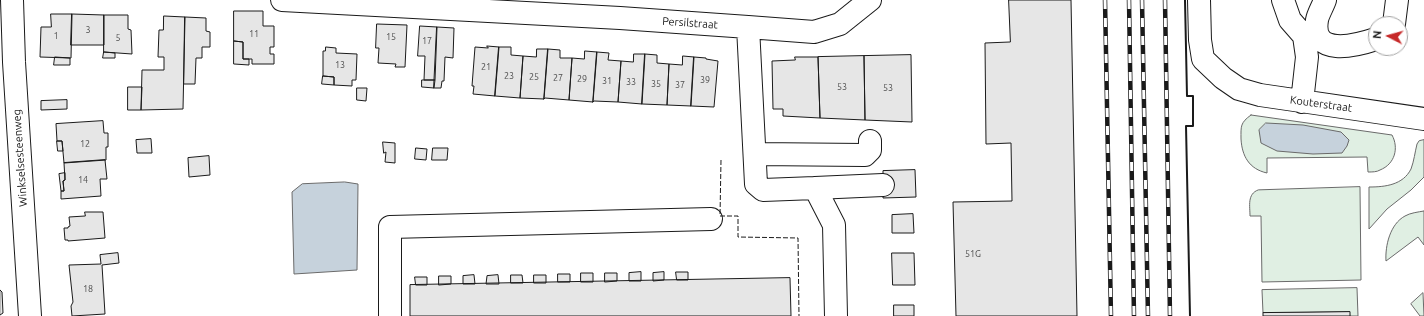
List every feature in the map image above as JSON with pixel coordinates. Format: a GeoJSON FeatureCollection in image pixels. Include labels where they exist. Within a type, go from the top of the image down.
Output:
{"type":"FeatureCollection","features":[{"type":"Feature","properties":{"kind":"street","name":"Winkselsesteenweg"},"geometry":{"type":"LineString","coordinates":[[12,0],[14,62],[30,316]]}},
{"type":"Feature","properties":{"kind":"street","name":"Persilstraat"},"geometry":{"type":"LineString","coordinates":[[282,0],[329,1],[613,18],[814,32],[840,24],[870,0]]}},
{"type":"Feature","properties":{"kind":"street","name":"Kouterstraat"},"geometry":{"type":"LineString","coordinates":[[1199,0],[1200,40],[1203,59],[1223,78],[1239,89],[1260,95],[1302,102],[1424,119]]}},
{"type":"Feature","properties":{"kind":"street"},"geometry":{"type":"LineString","coordinates":[[1214,0],[1215,40],[1223,78]]}},
{"type":"Feature","properties":{"kind":"street"},"geometry":{"type":"LineString","coordinates":[[1283,0],[1290,20],[1304,36],[1307,57],[1302,102]]}},
{"type":"Feature","properties":{"kind":"street"},"geometry":{"type":"LineString","coordinates":[[1325,0],[1317,19],[1316,33],[1320,40],[1328,45],[1339,46],[1368,41]]}},
{"type":"Feature","properties":{"kind":"street"},"geometry":{"type":"LineString","coordinates":[[1395,16],[1398,0]]}},
{"type":"Feature","properties":{"kind":"street"},"geometry":{"type":"LineString","coordinates":[[748,27],[756,184],[763,190],[883,185]]}},
{"type":"Feature","properties":{"kind":"street"},"geometry":{"type":"LineString","coordinates":[[755,154],[865,155],[870,150],[870,141]]}},
{"type":"Feature","properties":{"kind":"street"},"geometry":{"type":"LineString","coordinates":[[816,188],[834,225],[836,316]]}},
{"type":"Feature","properties":{"kind":"street"},"geometry":{"type":"LineString","coordinates":[[390,316],[390,226],[711,219]]}},
{"type":"Feature","properties":{"kind":"green space"},"geometry":{"type":"Polygon","coordinates":[[[1251,115],[1392,135],[1395,145],[1394,155],[1389,164],[1385,167],[1371,172],[1368,172],[1367,157],[1267,158],[1267,173],[1251,165],[1243,151],[1241,128],[1245,120],[1251,115]]]}},
{"type":"Feature","properties":{"kind":"green space"},"geometry":{"type":"Polygon","coordinates":[[[1424,140],[1424,177],[1411,190],[1387,209],[1369,229],[1369,187],[1387,186],[1403,179],[1411,169],[1417,144],[1419,141],[1424,140]]]}},
{"type":"Feature","properties":{"kind":"green space"},"geometry":{"type":"Polygon","coordinates":[[[1360,187],[1361,280],[1262,282],[1261,216],[1250,216],[1250,201],[1254,192],[1258,190],[1360,187]]]}},
{"type":"Feature","properties":{"kind":"green space"},"geometry":{"type":"Polygon","coordinates":[[[1424,211],[1424,245],[1418,237],[1386,261],[1386,249],[1392,230],[1396,224],[1407,215],[1424,211]]]}},
{"type":"Feature","properties":{"kind":"green space"},"geometry":{"type":"Polygon","coordinates":[[[1357,288],[1358,316],[1350,316],[1349,312],[1263,313],[1262,290],[1357,288]]]}},
{"type":"Feature","properties":{"kind":"green space"},"geometry":{"type":"Polygon","coordinates":[[[1423,293],[1424,316],[1420,316],[1411,304],[1423,293]]]}},
{"type":"Feature","properties":{"kind":"shaded area"},"geometry":{"type":"Polygon","coordinates":[[[1266,123],[1303,125],[1341,132],[1349,140],[1342,153],[1313,154],[1277,151],[1261,143],[1259,130],[1266,123]]]}},
{"type":"Feature","properties":{"kind":"shaded area"},"geometry":{"type":"Polygon","coordinates":[[[345,182],[358,184],[357,270],[294,274],[292,192],[302,184],[345,182]]]}},
{"type":"Feature","properties":{"kind":"building"},"geometry":{"type":"Polygon","coordinates":[[[1009,0],[1071,0],[1077,316],[956,316],[953,202],[1012,201],[1011,143],[986,144],[985,43],[1010,42],[1009,0]]]}},
{"type":"Feature","properties":{"kind":"building"},"geometry":{"type":"Polygon","coordinates":[[[234,11],[263,11],[263,26],[274,26],[274,47],[270,47],[270,54],[274,54],[274,64],[252,64],[252,59],[243,59],[243,42],[234,41],[234,11]]]}},
{"type":"Feature","properties":{"kind":"building"},"geometry":{"type":"Polygon","coordinates":[[[51,14],[72,14],[71,58],[40,57],[41,27],[51,27],[51,14]]]}},
{"type":"Feature","properties":{"kind":"building"},"geometry":{"type":"Polygon","coordinates":[[[72,14],[104,15],[104,45],[71,45],[72,14]]]}},
{"type":"Feature","properties":{"kind":"building"},"geometry":{"type":"Polygon","coordinates":[[[104,15],[128,15],[128,29],[131,30],[132,54],[104,52],[104,15]]]}},
{"type":"Feature","properties":{"kind":"building"},"geometry":{"type":"Polygon","coordinates":[[[164,16],[185,17],[183,109],[141,110],[142,70],[164,70],[164,57],[158,57],[159,30],[163,30],[164,16]]]}},
{"type":"Feature","properties":{"kind":"building"},"geometry":{"type":"Polygon","coordinates":[[[185,17],[206,18],[206,31],[210,32],[210,47],[202,47],[202,58],[196,58],[195,84],[184,84],[185,17]]]}},
{"type":"Feature","properties":{"kind":"building"},"geometry":{"type":"Polygon","coordinates":[[[377,24],[407,25],[405,67],[395,67],[396,64],[378,63],[379,48],[376,48],[377,24]]]}},
{"type":"Feature","properties":{"kind":"building"},"geometry":{"type":"Polygon","coordinates":[[[420,26],[437,27],[435,80],[424,80],[425,56],[418,56],[420,26]]]}},
{"type":"Feature","properties":{"kind":"building"},"geometry":{"type":"Polygon","coordinates":[[[437,27],[454,28],[453,58],[445,57],[444,81],[442,81],[441,88],[434,88],[437,27]]]}},
{"type":"Feature","properties":{"kind":"building"},"geometry":{"type":"Polygon","coordinates":[[[234,41],[243,42],[243,59],[249,59],[249,65],[234,64],[234,41]]]}},
{"type":"Feature","properties":{"kind":"building"},"geometry":{"type":"Polygon","coordinates":[[[487,46],[499,47],[495,96],[473,94],[474,86],[472,86],[475,47],[488,48],[487,46]]]}},
{"type":"Feature","properties":{"kind":"building"},"geometry":{"type":"Polygon","coordinates":[[[326,47],[336,48],[336,53],[357,54],[356,80],[352,80],[352,86],[334,85],[334,77],[323,76],[323,51],[325,51],[326,47]]]}},
{"type":"Feature","properties":{"kind":"building"},"geometry":{"type":"Polygon","coordinates":[[[499,47],[511,47],[511,55],[523,56],[520,98],[495,96],[499,47]]]}},
{"type":"Feature","properties":{"kind":"building"},"geometry":{"type":"Polygon","coordinates":[[[537,49],[548,49],[544,99],[520,98],[523,56],[536,57],[537,49]]]}},
{"type":"Feature","properties":{"kind":"building"},"geometry":{"type":"Polygon","coordinates":[[[548,49],[560,50],[560,58],[572,58],[569,100],[544,99],[548,49]]]}},
{"type":"Feature","properties":{"kind":"building"},"geometry":{"type":"Polygon","coordinates":[[[585,51],[597,52],[593,102],[569,100],[572,58],[584,59],[585,51]]]}},
{"type":"Feature","properties":{"kind":"building"},"geometry":{"type":"Polygon","coordinates":[[[104,52],[115,53],[115,58],[103,58],[104,52]]]}},
{"type":"Feature","properties":{"kind":"building"},"geometry":{"type":"Polygon","coordinates":[[[597,52],[609,53],[608,60],[621,61],[618,102],[593,102],[597,52]]]}},
{"type":"Feature","properties":{"kind":"building"},"geometry":{"type":"Polygon","coordinates":[[[634,54],[645,54],[642,104],[618,102],[621,61],[633,62],[634,54]]]}},
{"type":"Feature","properties":{"kind":"building"},"geometry":{"type":"Polygon","coordinates":[[[645,54],[657,55],[657,63],[669,64],[667,105],[642,104],[645,54]]]}},
{"type":"Feature","properties":{"kind":"building"},"geometry":{"type":"Polygon","coordinates":[[[911,55],[912,122],[865,120],[864,56],[911,55]]]}},
{"type":"Feature","properties":{"kind":"building"},"geometry":{"type":"Polygon","coordinates":[[[683,56],[694,57],[691,106],[667,105],[669,64],[682,65],[683,56]]]}},
{"type":"Feature","properties":{"kind":"building"},"geometry":{"type":"Polygon","coordinates":[[[864,56],[865,120],[820,118],[818,57],[864,56]]]}},
{"type":"Feature","properties":{"kind":"building"},"geometry":{"type":"Polygon","coordinates":[[[55,57],[70,58],[70,65],[54,65],[55,57]]]}},
{"type":"Feature","properties":{"kind":"building"},"geometry":{"type":"Polygon","coordinates":[[[694,57],[718,61],[714,107],[691,106],[694,57]]]}},
{"type":"Feature","properties":{"kind":"building"},"geometry":{"type":"Polygon","coordinates":[[[795,57],[818,57],[820,118],[783,116],[783,109],[773,109],[772,61],[795,60],[795,57]]]}},
{"type":"Feature","properties":{"kind":"building"},"geometry":{"type":"Polygon","coordinates":[[[323,76],[334,77],[334,85],[322,84],[323,76]]]}},
{"type":"Feature","properties":{"kind":"building"},"geometry":{"type":"Polygon","coordinates":[[[422,80],[435,80],[434,88],[422,87],[422,80]]]}},
{"type":"Feature","properties":{"kind":"building"},"geometry":{"type":"Polygon","coordinates":[[[128,87],[142,87],[141,110],[128,110],[128,87]]]}},
{"type":"Feature","properties":{"kind":"building"},"geometry":{"type":"Polygon","coordinates":[[[357,88],[367,88],[366,101],[357,100],[357,88]]]}},
{"type":"Feature","properties":{"kind":"building"},"geometry":{"type":"Polygon","coordinates":[[[67,100],[67,109],[41,110],[41,101],[67,100]]]}},
{"type":"Feature","properties":{"kind":"building"},"geometry":{"type":"Polygon","coordinates":[[[103,121],[104,133],[108,133],[106,160],[64,163],[62,141],[57,141],[56,124],[103,121]]]}},
{"type":"Feature","properties":{"kind":"building"},"geometry":{"type":"Polygon","coordinates":[[[151,139],[152,153],[137,153],[136,140],[151,139]]]}},
{"type":"Feature","properties":{"kind":"building"},"geometry":{"type":"Polygon","coordinates":[[[57,141],[62,141],[63,151],[58,151],[57,141]]]}},
{"type":"Feature","properties":{"kind":"building"},"geometry":{"type":"Polygon","coordinates":[[[383,142],[395,143],[395,163],[385,162],[386,152],[384,153],[383,142]]]}},
{"type":"Feature","properties":{"kind":"building"},"geometry":{"type":"Polygon","coordinates":[[[416,148],[427,149],[426,160],[415,159],[416,148]]]}},
{"type":"Feature","properties":{"kind":"building"},"geometry":{"type":"Polygon","coordinates":[[[433,148],[448,148],[447,160],[432,160],[433,148]]]}},
{"type":"Feature","properties":{"kind":"building"},"geometry":{"type":"Polygon","coordinates":[[[209,156],[210,175],[189,177],[188,158],[209,156]]]}},
{"type":"Feature","properties":{"kind":"building"},"geometry":{"type":"Polygon","coordinates":[[[105,160],[107,179],[100,179],[101,196],[61,199],[61,191],[64,191],[63,181],[65,180],[64,163],[105,160]]]}},
{"type":"Feature","properties":{"kind":"building"},"geometry":{"type":"Polygon","coordinates":[[[915,170],[916,197],[883,198],[883,171],[915,170]]]}},
{"type":"Feature","properties":{"kind":"building"},"geometry":{"type":"Polygon","coordinates":[[[65,173],[65,180],[63,181],[64,191],[61,191],[59,174],[65,173]]]}},
{"type":"Feature","properties":{"kind":"building"},"geometry":{"type":"Polygon","coordinates":[[[85,212],[103,212],[105,238],[65,240],[64,228],[68,228],[70,226],[69,217],[85,216],[85,212]]]}},
{"type":"Feature","properties":{"kind":"building"},"geometry":{"type":"Polygon","coordinates":[[[913,214],[914,233],[892,233],[892,215],[913,214]]]}},
{"type":"Feature","properties":{"kind":"building"},"geometry":{"type":"Polygon","coordinates":[[[118,253],[119,263],[102,265],[105,314],[72,316],[71,306],[73,302],[69,265],[101,264],[100,255],[118,253]]]}},
{"type":"Feature","properties":{"kind":"building"},"geometry":{"type":"Polygon","coordinates":[[[892,253],[914,253],[915,285],[893,285],[892,253]]]}},
{"type":"Feature","properties":{"kind":"building"},"geometry":{"type":"Polygon","coordinates":[[[641,272],[641,281],[629,281],[629,273],[641,272]]]}},
{"type":"Feature","properties":{"kind":"building"},"geometry":{"type":"Polygon","coordinates":[[[664,272],[664,280],[653,281],[653,273],[664,272]]]}},
{"type":"Feature","properties":{"kind":"building"},"geometry":{"type":"Polygon","coordinates":[[[676,272],[688,272],[688,280],[677,280],[676,272]]]}},
{"type":"Feature","properties":{"kind":"building"},"geometry":{"type":"Polygon","coordinates":[[[581,273],[593,273],[593,282],[581,282],[581,273]]]}},
{"type":"Feature","properties":{"kind":"building"},"geometry":{"type":"Polygon","coordinates":[[[605,273],[617,273],[617,281],[605,282],[605,273]]]}},
{"type":"Feature","properties":{"kind":"building"},"geometry":{"type":"Polygon","coordinates":[[[558,274],[570,274],[570,282],[558,282],[558,274]]]}},
{"type":"Feature","properties":{"kind":"building"},"geometry":{"type":"Polygon","coordinates":[[[474,275],[475,284],[463,284],[463,276],[474,275]]]}},
{"type":"Feature","properties":{"kind":"building"},"geometry":{"type":"Polygon","coordinates":[[[498,275],[499,284],[486,284],[487,276],[498,275]]]}},
{"type":"Feature","properties":{"kind":"building"},"geometry":{"type":"Polygon","coordinates":[[[511,275],[522,275],[523,283],[511,283],[511,275]]]}},
{"type":"Feature","properties":{"kind":"building"},"geometry":{"type":"Polygon","coordinates":[[[534,275],[546,275],[546,283],[534,283],[534,275]]]}},
{"type":"Feature","properties":{"kind":"building"},"geometry":{"type":"Polygon","coordinates":[[[439,276],[451,276],[451,284],[439,285],[439,276]]]}},
{"type":"Feature","properties":{"kind":"building"},"geometry":{"type":"Polygon","coordinates":[[[415,277],[427,277],[427,285],[416,285],[415,277]]]}},
{"type":"Feature","properties":{"kind":"building"},"geometry":{"type":"Polygon","coordinates":[[[790,278],[791,316],[410,316],[410,285],[790,278]]]}},
{"type":"Feature","properties":{"kind":"building"},"geometry":{"type":"Polygon","coordinates":[[[0,290],[2,292],[3,313],[0,315],[0,290]]]}},
{"type":"Feature","properties":{"kind":"building"},"geometry":{"type":"Polygon","coordinates":[[[894,305],[914,305],[914,316],[894,316],[894,305]]]}},
{"type":"Feature","properties":{"kind":"building"},"geometry":{"type":"Polygon","coordinates":[[[1350,312],[1350,316],[1263,316],[1263,313],[1350,312]]]}},
{"type":"Feature","properties":{"kind":"railway"},"geometry":{"type":"LineString","coordinates":[[1105,0],[1111,316]]}},
{"type":"Feature","properties":{"kind":"railway"},"geometry":{"type":"LineString","coordinates":[[1129,0],[1134,316]]}},
{"type":"Feature","properties":{"kind":"railway"},"geometry":{"type":"LineString","coordinates":[[1142,0],[1148,316]]}},
{"type":"Feature","properties":{"kind":"railway"},"geometry":{"type":"LineString","coordinates":[[1165,0],[1170,316]]}},
{"type":"Feature","properties":{"kind":"fence"},"geometry":{"type":"LineString","coordinates":[[721,160],[720,216],[738,216],[738,237],[798,238],[799,316]]}},
{"type":"Feature","properties":{"kind":"wall"},"geometry":{"type":"LineString","coordinates":[[1185,0],[1187,96],[1193,96],[1193,126],[1186,126],[1190,316]]}}]}
